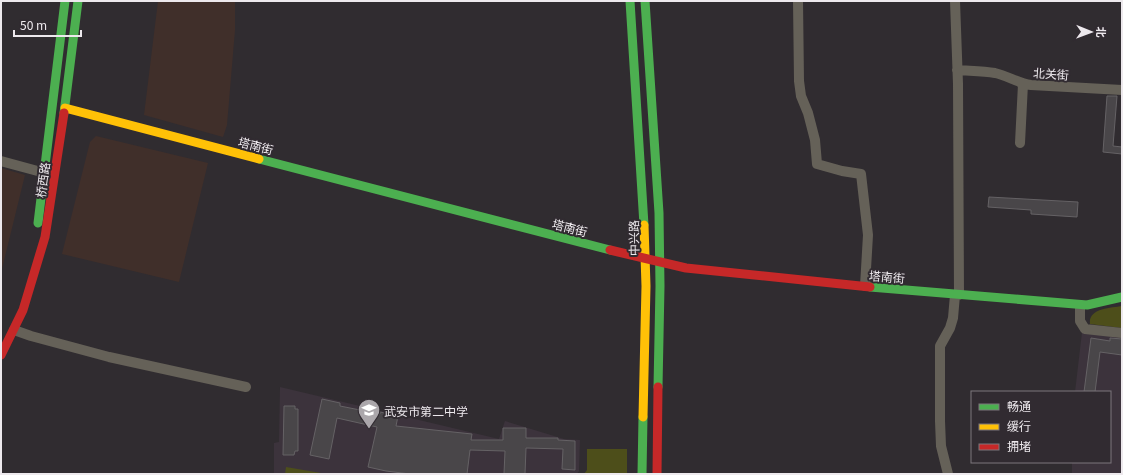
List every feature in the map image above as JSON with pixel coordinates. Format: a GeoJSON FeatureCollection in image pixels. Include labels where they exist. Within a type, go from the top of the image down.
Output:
{"type":"FeatureCollection","features":[{"type":"Feature","properties":{"kind":"main road","name":"桥西路"},"geometry":{"type":"LineString","coordinates":[[35,235],[45,173],[66,1]]}},
{"type":"Feature","properties":{"kind":"main road","name":"桥西路"},"geometry":{"type":"LineString","coordinates":[[1,355],[14,330],[27,297],[45,238],[65,108],[78,1]]}},
{"type":"Feature","properties":{"kind":"main road","name":"中兴路"},"geometry":{"type":"LineString","coordinates":[[630,1],[644,214],[645,259],[642,474]]}},
{"type":"Feature","properties":{"kind":"main road"},"geometry":{"type":"LineString","coordinates":[[644,1],[659,213],[660,262],[657,474]]}},
{"type":"Feature","properties":{"kind":"main road","name":"塔南街"},"geometry":{"type":"LineString","coordinates":[[65,108],[645,259],[686,268],[957,295],[1080,305],[1087,305],[1122,297]]}},
{"type":"Feature","properties":{"kind":"street"},"geometry":{"type":"LineString","coordinates":[[798,1],[799,81],[801,96],[808,113],[815,140],[817,164],[842,171],[861,174],[868,235],[865,286]]}},
{"type":"Feature","properties":{"kind":"street"},"geometry":{"type":"LineString","coordinates":[[948,474],[944,460],[941,433],[940,346],[950,328],[957,295],[957,70],[955,1]]}},
{"type":"Feature","properties":{"kind":"street","name":"北关街"},"geometry":{"type":"LineString","coordinates":[[957,70],[994,73],[1023,84],[1031,85],[1122,90]]}},
{"type":"Feature","properties":{"kind":"street"},"geometry":{"type":"LineString","coordinates":[[1020,143],[1023,84]]}},
{"type":"Feature","properties":{"kind":"street"},"geometry":{"type":"LineString","coordinates":[[1,161],[45,173]]}},
{"type":"Feature","properties":{"kind":"street"},"geometry":{"type":"LineString","coordinates":[[1080,305],[1080,321],[1085,329],[1122,333]]}},
{"type":"Feature","properties":{"kind":"street"},"geometry":{"type":"LineString","coordinates":[[14,330],[109,357],[246,387]]}},
{"type":"Feature","properties":{"kind":"shaded area"},"geometry":{"type":"Polygon","coordinates":[[[158,1],[235,1],[235,30],[227,125],[223,137],[144,115],[158,1]]]}},
{"type":"Feature","properties":{"kind":"shaded area"},"geometry":{"type":"Polygon","coordinates":[[[96,136],[208,163],[179,282],[62,254],[90,142],[96,136]]]}},
{"type":"Feature","properties":{"kind":"shaded area"},"geometry":{"type":"Polygon","coordinates":[[[1,168],[25,175],[1,273],[1,168]]]}},
{"type":"Feature","properties":{"kind":"shaded area"},"geometry":{"type":"Polygon","coordinates":[[[1122,306],[1122,328],[1090,324],[1090,319],[1096,312],[1107,308],[1122,306]]]}},
{"type":"Feature","properties":{"kind":"shaded area"},"geometry":{"type":"Polygon","coordinates":[[[1082,332],[1122,337],[1122,474],[1072,474],[1072,463],[1111,463],[1111,391],[1075,391],[1082,332]]]}},
{"type":"Feature","properties":{"kind":"shaded area","name":"武安市第二中学"},"geometry":{"type":"Polygon","coordinates":[[[280,387],[499,439],[505,421],[564,439],[580,440],[579,471],[577,474],[274,474],[274,443],[279,442],[280,387]]]}},
{"type":"Feature","properties":{"kind":"shaded area"},"geometry":{"type":"Polygon","coordinates":[[[587,449],[627,449],[627,474],[584,474],[587,470],[587,449]]]}},
{"type":"Feature","properties":{"kind":"shaded area"},"geometry":{"type":"Polygon","coordinates":[[[286,467],[327,474],[285,474],[286,467]]]}},
{"type":"Feature","properties":{"kind":"building"},"geometry":{"type":"Polygon","coordinates":[[[1107,96],[1117,96],[1113,146],[1122,147],[1122,154],[1103,152],[1107,96]]]}},
{"type":"Feature","properties":{"kind":"building"},"geometry":{"type":"Polygon","coordinates":[[[989,197],[1078,202],[1077,217],[1031,214],[1031,210],[988,207],[989,197]]]}},
{"type":"Feature","properties":{"kind":"building"},"geometry":{"type":"Polygon","coordinates":[[[1091,338],[1110,341],[1110,338],[1122,339],[1122,355],[1100,352],[1095,391],[1084,391],[1091,338]]]}},
{"type":"Feature","properties":{"kind":"building"},"geometry":{"type":"Polygon","coordinates":[[[322,399],[340,403],[340,406],[398,416],[396,426],[472,434],[471,440],[503,440],[503,428],[526,428],[526,438],[558,438],[558,440],[575,441],[575,470],[562,469],[563,449],[526,448],[525,474],[504,474],[505,451],[470,450],[467,474],[410,474],[386,471],[368,467],[377,427],[337,418],[329,459],[310,455],[322,399]]]}},
{"type":"Feature","properties":{"kind":"building"},"geometry":{"type":"Polygon","coordinates":[[[284,406],[295,406],[295,409],[298,409],[298,451],[295,451],[294,455],[283,455],[284,406]]]}},
{"type":"Feature","properties":{"kind":"traffic: fast"},"geometry":{"type":"LineString","coordinates":[[38,223],[65,1]]}},
{"type":"Feature","properties":{"kind":"traffic: fast"},"geometry":{"type":"LineString","coordinates":[[64,113],[78,1]]}},
{"type":"Feature","properties":{"kind":"traffic: fast"},"geometry":{"type":"LineString","coordinates":[[630,1],[644,225]]}},
{"type":"Feature","properties":{"kind":"traffic: fast"},"geometry":{"type":"LineString","coordinates":[[645,1],[659,213],[660,286],[658,387]]}},
{"type":"Feature","properties":{"kind":"traffic: fast"},"geometry":{"type":"LineString","coordinates":[[259,159],[610,250]]}},
{"type":"Feature","properties":{"kind":"traffic: fast"},"geometry":{"type":"LineString","coordinates":[[870,287],[1087,305],[1122,297]]}},
{"type":"Feature","properties":{"kind":"traffic: fast"},"geometry":{"type":"LineString","coordinates":[[642,474],[643,417]]}},
{"type":"Feature","properties":{"kind":"traffic: slow"},"geometry":{"type":"LineString","coordinates":[[65,108],[259,159]]}},
{"type":"Feature","properties":{"kind":"traffic: slow"},"geometry":{"type":"LineString","coordinates":[[643,417],[646,286],[644,225]]}},
{"type":"Feature","properties":{"kind":"traffic: jam"},"geometry":{"type":"LineString","coordinates":[[1,355],[23,310],[45,237],[64,113]]}},
{"type":"Feature","properties":{"kind":"traffic: jam"},"geometry":{"type":"LineString","coordinates":[[610,250],[686,268],[870,287]]}},
{"type":"Feature","properties":{"kind":"traffic: jam"},"geometry":{"type":"LineString","coordinates":[[657,474],[658,387]]}},
{"type":"Feature","properties":{"kind":"place","name":"武安市第二中学"},"geometry":{"type":"Point","coordinates":[369,430]}}]}
